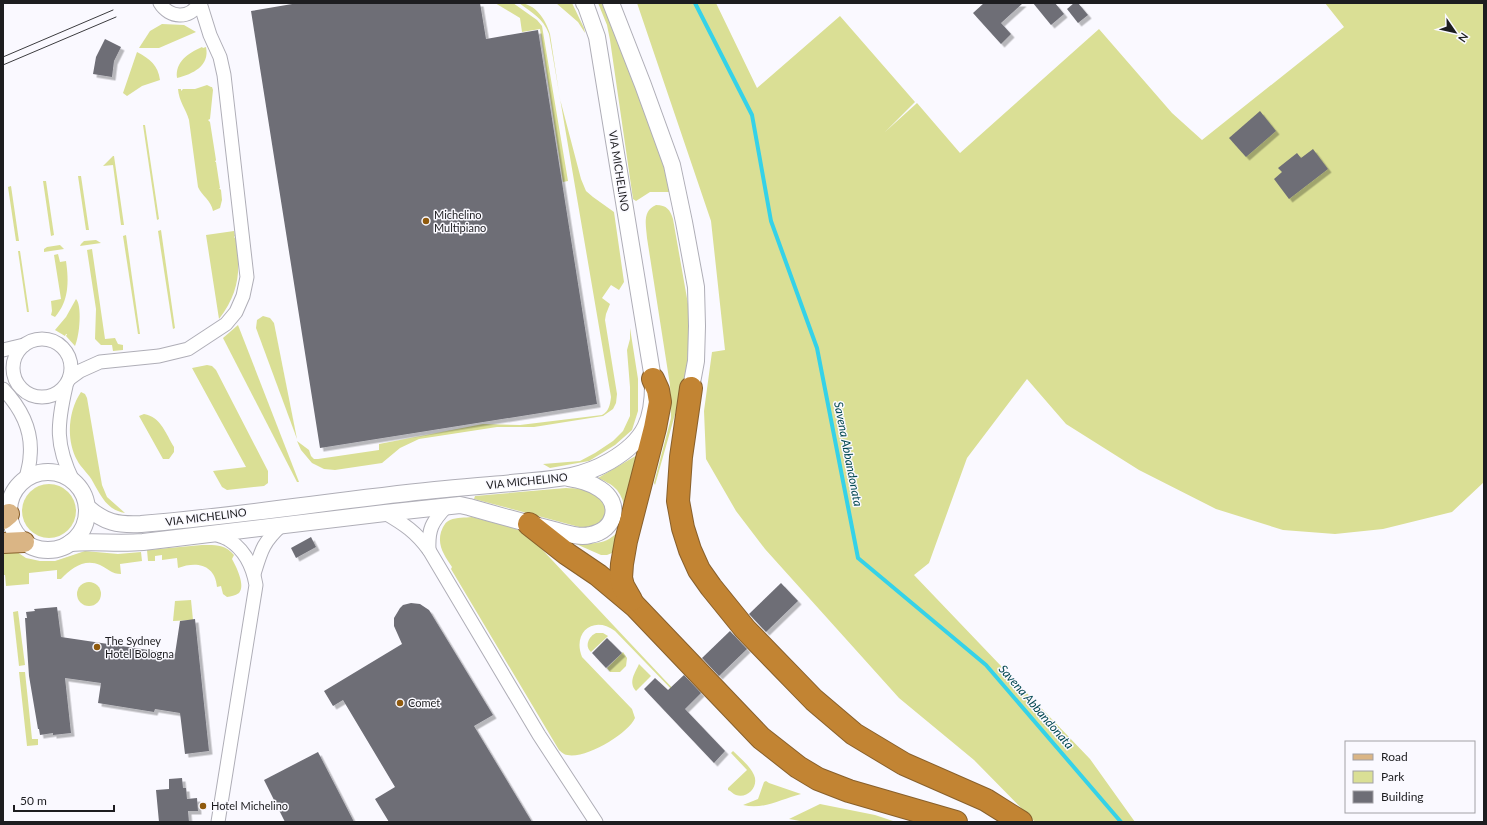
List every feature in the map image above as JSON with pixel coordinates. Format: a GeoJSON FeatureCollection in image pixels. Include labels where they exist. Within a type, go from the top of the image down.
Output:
{"type":"FeatureCollection","features":[{"type":"Feature","properties":{"kind":"highway"},"geometry":{"type":"LineString","coordinates":[[635,606],[623,586],[621,578],[622,564],[626,541],[655,428],[660,402],[658,390],[653,379]]}},
{"type":"Feature","properties":{"kind":"highway"},"geometry":{"type":"LineString","coordinates":[[691,388],[681,456],[678,501],[690,550],[699,570],[711,587],[745,629],[814,700],[854,734],[904,764],[986,800],[1021,822]]}},
{"type":"Feature","properties":{"kind":"highway"},"geometry":{"type":"LineString","coordinates":[[529,524],[567,554],[598,575],[635,606],[761,738],[798,767],[818,779],[849,791],[956,822]]}},
{"type":"Feature","properties":{"kind":"highway"},"geometry":{"type":"LineString","coordinates":[[986,800],[1012,822]]}},
{"type":"Feature","properties":{"kind":"main road"},"geometry":{"type":"LineString","coordinates":[[3,543],[24,542]]}},
{"type":"Feature","properties":{"kind":"street"},"geometry":{"type":"LineString","coordinates":[[160,3],[170,14],[180,16],[194,10],[200,3]]}},
{"type":"Feature","properties":{"kind":"street"},"geometry":{"type":"LineString","coordinates":[[66,352],[81,360],[94,363],[159,356],[188,349],[226,324],[236,312],[243,296],[247,277],[225,81],[220,57],[210,35],[200,3]]}},
{"type":"Feature","properties":{"kind":"street","name":"VIA MICHELINO"},"geometry":{"type":"LineString","coordinates":[[87,507],[100,518],[108,522],[119,524],[142,524],[435,490],[568,478],[592,470],[610,461],[635,441],[647,424],[651,415],[654,399],[653,379],[597,37],[584,3]]}},
{"type":"Feature","properties":{"kind":"street"},"geometry":{"type":"LineString","coordinates":[[611,3],[672,164],[696,287],[696,361],[691,388]]}},
{"type":"Feature","properties":{"kind":"street"},"geometry":{"type":"LineString","coordinates":[[185,15],[199,24],[210,35]]}},
{"type":"Feature","properties":{"kind":"street"},"geometry":{"type":"LineString","coordinates":[[3,350],[24,345],[33,340],[42,339],[49,340],[62,346],[66,352],[71,365],[68,383],[60,406],[59,434],[61,449],[65,465],[73,481],[82,491],[87,507],[87,515],[81,531],[70,543],[55,549],[47,550],[35,548],[24,542],[6,517],[13,493],[21,483],[39,473],[47,472],[63,475],[73,481]]}},
{"type":"Feature","properties":{"kind":"street"},"geometry":{"type":"LineString","coordinates":[[24,345],[17,352],[13,361],[14,375],[20,388],[30,438],[30,458],[26,479]]}},
{"type":"Feature","properties":{"kind":"street"},"geometry":{"type":"LineString","coordinates":[[20,388],[27,394],[36,398],[46,398],[55,395],[80,371],[94,363]]}},
{"type":"Feature","properties":{"kind":"street"},"geometry":{"type":"LineString","coordinates":[[3,389],[20,410],[27,423]]}},
{"type":"Feature","properties":{"kind":"street","name":"VIA MICHELINO"},"geometry":{"type":"LineString","coordinates":[[70,543],[130,543],[460,505],[529,524],[577,535],[590,536],[607,528],[612,519],[614,510],[608,495],[587,482],[568,478]]}},
{"type":"Feature","properties":{"kind":"street"},"geometry":{"type":"LineString","coordinates":[[429,550],[429,536],[431,528],[436,518],[446,507]]}},
{"type":"Feature","properties":{"kind":"street"},"geometry":{"type":"LineString","coordinates":[[385,513],[413,530],[421,538],[538,735],[596,822]]}},
{"type":"Feature","properties":{"kind":"street","name":"VIA MICHELINO"},"geometry":{"type":"LineString","coordinates":[[254,574],[264,545],[271,535],[282,525]]}},
{"type":"Feature","properties":{"kind":"street","name":"VIA MICHELINO"},"geometry":{"type":"LineString","coordinates":[[215,534],[229,540],[240,549],[248,559],[254,574],[256,585],[218,822]]}},
{"type":"Feature","properties":{"kind":"green space"},"geometry":{"type":"Polygon","coordinates":[[[495,3],[513,3],[537,20],[542,26],[568,181],[563,182],[540,29],[522,32],[520,18],[495,3]]]}},
{"type":"Feature","properties":{"kind":"green space"},"geometry":{"type":"Polygon","coordinates":[[[519,3],[535,9],[546,23],[550,34],[559,93],[547,28],[533,13],[519,3]]]}},
{"type":"Feature","properties":{"kind":"green space"},"geometry":{"type":"Polygon","coordinates":[[[556,3],[572,3],[585,33],[578,22],[556,3]]]}},
{"type":"Feature","properties":{"kind":"green space"},"geometry":{"type":"Polygon","coordinates":[[[598,3],[605,3],[660,146],[670,192],[650,192],[636,201],[633,199],[610,40],[607,25],[598,3]]]}},
{"type":"Feature","properties":{"kind":"green space"},"geometry":{"type":"Polygon","coordinates":[[[637,3],[716,3],[757,88],[840,16],[915,102],[885,132],[917,103],[960,153],[1099,29],[1172,113],[1202,140],[1344,27],[1325,3],[1484,3],[1484,482],[1452,512],[1383,529],[1335,534],[1283,530],[1216,509],[1139,470],[1066,424],[1027,379],[967,458],[929,563],[914,575],[1090,759],[1135,822],[1035,822],[974,760],[899,698],[765,549],[736,511],[706,459],[704,411],[712,352],[725,350],[711,221],[637,3]]]}},
{"type":"Feature","properties":{"kind":"green space"},"geometry":{"type":"Polygon","coordinates":[[[162,24],[184,25],[196,32],[159,48],[139,48],[150,31],[162,24]]]}},
{"type":"Feature","properties":{"kind":"green space"},"geometry":{"type":"Polygon","coordinates":[[[202,47],[206,47],[207,54],[203,64],[189,74],[177,78],[180,63],[187,55],[202,47]]]}},
{"type":"Feature","properties":{"kind":"green space"},"geometry":{"type":"Polygon","coordinates":[[[137,52],[153,63],[160,80],[142,86],[127,96],[123,93],[137,52]]]}},
{"type":"Feature","properties":{"kind":"green space"},"geometry":{"type":"Polygon","coordinates":[[[207,85],[212,87],[213,90],[210,119],[208,120],[210,122],[222,200],[220,208],[213,211],[212,207],[198,187],[189,120],[178,89],[181,89],[181,91],[183,89],[195,89],[207,85]]]}},
{"type":"Feature","properties":{"kind":"green space"},"geometry":{"type":"Polygon","coordinates":[[[560,100],[581,179],[586,191],[614,212],[624,282],[619,290],[611,285],[602,298],[610,304],[605,320],[617,394],[616,403],[613,409],[603,416],[534,427],[497,427],[419,439],[400,448],[382,463],[335,470],[324,469],[312,463],[301,450],[297,441],[309,450],[314,459],[318,459],[379,450],[379,444],[483,424],[520,425],[602,415],[608,410],[611,397],[560,100]]]}},
{"type":"Feature","properties":{"kind":"green space"},"geometry":{"type":"Polygon","coordinates":[[[143,125],[145,125],[159,219],[157,220],[143,125]]]}},
{"type":"Feature","properties":{"kind":"green space"},"geometry":{"type":"Polygon","coordinates":[[[113,156],[124,225],[121,225],[113,165],[103,166],[113,156]]]}},
{"type":"Feature","properties":{"kind":"green space"},"geometry":{"type":"Polygon","coordinates":[[[78,176],[81,176],[89,230],[86,230],[78,176]]]}},
{"type":"Feature","properties":{"kind":"green space"},"geometry":{"type":"Polygon","coordinates":[[[43,181],[46,181],[54,235],[51,236],[43,181]]]}},
{"type":"Feature","properties":{"kind":"green space"},"geometry":{"type":"Polygon","coordinates":[[[11,186],[19,241],[16,241],[8,187],[11,186]]]}},
{"type":"Feature","properties":{"kind":"green space"},"geometry":{"type":"Polygon","coordinates":[[[656,205],[663,206],[668,209],[673,219],[690,322],[685,379],[655,485],[654,483],[671,418],[670,385],[646,228],[647,215],[656,205]]]}},
{"type":"Feature","properties":{"kind":"green space"},"geometry":{"type":"Polygon","coordinates":[[[161,230],[175,328],[173,329],[158,231],[161,230]]]}},
{"type":"Feature","properties":{"kind":"green space"},"geometry":{"type":"Polygon","coordinates":[[[234,231],[238,251],[237,281],[231,300],[219,319],[206,235],[234,231]]]}},
{"type":"Feature","properties":{"kind":"green space"},"geometry":{"type":"Polygon","coordinates":[[[126,235],[140,334],[138,334],[123,236],[126,235]]]}},
{"type":"Feature","properties":{"kind":"green space"},"geometry":{"type":"Polygon","coordinates":[[[96,240],[101,243],[80,246],[84,241],[96,240]]]}},
{"type":"Feature","properties":{"kind":"green space"},"geometry":{"type":"Polygon","coordinates":[[[60,245],[64,249],[44,252],[44,249],[47,247],[60,245]]]}},
{"type":"Feature","properties":{"kind":"green space"},"geometry":{"type":"Polygon","coordinates":[[[92,249],[105,339],[115,338],[118,344],[123,345],[123,350],[113,351],[112,345],[101,345],[95,339],[96,309],[87,250],[92,249]]]}},
{"type":"Feature","properties":{"kind":"green space"},"geometry":{"type":"Polygon","coordinates":[[[18,251],[20,251],[29,312],[27,312],[18,251]]]}},
{"type":"Feature","properties":{"kind":"green space"},"geometry":{"type":"Polygon","coordinates":[[[58,254],[60,262],[66,261],[68,284],[63,304],[55,317],[51,315],[51,301],[61,299],[54,255],[58,254]]]}},
{"type":"Feature","properties":{"kind":"green space"},"geometry":{"type":"Polygon","coordinates":[[[76,299],[79,307],[80,321],[75,346],[66,336],[67,334],[65,336],[55,330],[66,317],[76,299]]]}},
{"type":"Feature","properties":{"kind":"green space"},"geometry":{"type":"Polygon","coordinates":[[[263,316],[270,318],[274,323],[297,439],[256,328],[257,320],[263,316]]]}},
{"type":"Feature","properties":{"kind":"green space"},"geometry":{"type":"Polygon","coordinates":[[[238,325],[299,482],[297,482],[223,338],[238,325]]]}},
{"type":"Feature","properties":{"kind":"green space"},"geometry":{"type":"Polygon","coordinates":[[[630,328],[638,379],[638,411],[632,430],[615,445],[589,461],[550,468],[543,464],[580,461],[613,441],[623,431],[630,416],[630,387],[627,350],[630,339],[630,328]]]}},
{"type":"Feature","properties":{"kind":"green space"},"geometry":{"type":"Polygon","coordinates":[[[207,365],[212,366],[216,370],[268,471],[268,483],[264,486],[227,490],[222,487],[213,471],[246,467],[192,368],[207,365]]]}},
{"type":"Feature","properties":{"kind":"green space"},"geometry":{"type":"Polygon","coordinates":[[[81,392],[85,394],[87,398],[102,485],[107,497],[125,513],[114,509],[105,502],[73,452],[70,435],[71,417],[73,408],[81,392]]]}},
{"type":"Feature","properties":{"kind":"green space"},"geometry":{"type":"Polygon","coordinates":[[[144,414],[159,422],[174,447],[174,452],[169,459],[163,459],[139,416],[144,414]]]}},
{"type":"Feature","properties":{"kind":"green space"},"geometry":{"type":"Polygon","coordinates":[[[639,454],[642,456],[625,525],[615,550],[607,555],[601,555],[576,544],[605,541],[615,535],[620,529],[624,516],[621,496],[613,486],[598,478],[639,454]]]}},
{"type":"Feature","properties":{"kind":"green space"},"geometry":{"type":"Polygon","coordinates":[[[44,484],[54,484],[64,488],[72,496],[76,506],[76,516],[72,526],[64,534],[54,538],[44,538],[34,534],[26,526],[22,516],[22,506],[26,496],[34,488],[44,484]]]}},
{"type":"Feature","properties":{"kind":"green space"},"geometry":{"type":"Polygon","coordinates":[[[566,488],[587,490],[600,497],[605,501],[606,519],[592,528],[583,528],[474,499],[475,496],[566,488]]]}},
{"type":"Feature","properties":{"kind":"green space"},"geometry":{"type":"Polygon","coordinates":[[[472,517],[521,531],[536,543],[677,693],[676,694],[615,631],[607,626],[600,625],[587,629],[580,640],[582,657],[632,709],[635,718],[623,732],[604,745],[582,754],[564,754],[560,750],[451,569],[452,567],[442,551],[440,537],[445,523],[453,519],[472,517]]]}},
{"type":"Feature","properties":{"kind":"green space"},"geometry":{"type":"Polygon","coordinates":[[[215,545],[231,551],[234,555],[232,559],[241,581],[241,590],[239,593],[227,597],[223,594],[221,586],[217,587],[213,573],[204,566],[191,565],[178,568],[177,558],[162,560],[162,555],[155,556],[155,561],[148,561],[147,550],[215,545]]]}},
{"type":"Feature","properties":{"kind":"green space"},"geometry":{"type":"Polygon","coordinates":[[[85,551],[118,554],[141,552],[142,561],[120,564],[121,574],[94,563],[84,563],[69,571],[61,579],[57,579],[57,570],[29,573],[29,584],[6,586],[5,575],[3,575],[3,552],[17,552],[26,558],[40,561],[55,561],[85,551]]]}},
{"type":"Feature","properties":{"kind":"green space"},"geometry":{"type":"Polygon","coordinates":[[[89,582],[94,583],[100,589],[100,599],[94,605],[89,606],[84,605],[78,599],[77,594],[78,589],[84,583],[89,582]]]}},
{"type":"Feature","properties":{"kind":"green space"},"geometry":{"type":"Polygon","coordinates":[[[191,600],[193,620],[173,621],[175,601],[191,600]]]}},
{"type":"Feature","properties":{"kind":"green space"},"geometry":{"type":"Polygon","coordinates":[[[18,611],[25,665],[19,666],[13,612],[18,611]]]}},
{"type":"Feature","properties":{"kind":"green space"},"geometry":{"type":"Polygon","coordinates":[[[603,633],[608,636],[591,652],[588,647],[588,641],[593,634],[603,633]]]}},
{"type":"Feature","properties":{"kind":"green space"},"geometry":{"type":"Polygon","coordinates":[[[623,652],[627,658],[626,666],[620,672],[610,672],[607,668],[623,652]]]}},
{"type":"Feature","properties":{"kind":"green space"},"geometry":{"type":"Polygon","coordinates":[[[639,664],[651,676],[636,691],[632,681],[639,664]]]}},
{"type":"Feature","properties":{"kind":"green space"},"geometry":{"type":"Polygon","coordinates":[[[19,672],[25,672],[32,739],[38,739],[38,745],[27,746],[19,672]]]}},
{"type":"Feature","properties":{"kind":"green space"},"geometry":{"type":"Polygon","coordinates":[[[733,751],[745,762],[754,775],[754,787],[745,795],[736,795],[728,790],[728,788],[747,770],[731,753],[733,751]]]}},
{"type":"Feature","properties":{"kind":"green space"},"geometry":{"type":"Polygon","coordinates":[[[766,781],[801,794],[765,805],[743,805],[758,799],[764,782],[766,781]]]}},
{"type":"Feature","properties":{"kind":"green space"},"geometry":{"type":"Polygon","coordinates":[[[820,804],[875,815],[896,822],[806,822],[789,819],[820,804]]]}},
{"type":"Feature","properties":{"kind":"building","name":"Michelino Multipiano"},"geometry":{"type":"Polygon","coordinates":[[[298,3],[480,3],[486,39],[538,30],[597,404],[320,448],[251,11],[298,3]]]}},
{"type":"Feature","properties":{"kind":"building"},"geometry":{"type":"Polygon","coordinates":[[[984,3],[1023,3],[1001,23],[1011,34],[1001,44],[973,13],[984,3]]]}},
{"type":"Feature","properties":{"kind":"building"},"geometry":{"type":"Polygon","coordinates":[[[1033,3],[1055,3],[1064,14],[1051,25],[1033,3]]]}},
{"type":"Feature","properties":{"kind":"building"},"geometry":{"type":"Polygon","coordinates":[[[1074,3],[1078,3],[1088,15],[1078,23],[1067,9],[1074,3]]]}},
{"type":"Feature","properties":{"kind":"building"},"geometry":{"type":"Polygon","coordinates":[[[105,39],[121,47],[114,61],[112,77],[93,74],[96,57],[105,39]]]}},
{"type":"Feature","properties":{"kind":"building"},"geometry":{"type":"Polygon","coordinates":[[[1260,111],[1276,131],[1246,157],[1229,138],[1260,111]]]}},
{"type":"Feature","properties":{"kind":"building"},"geometry":{"type":"Polygon","coordinates":[[[1313,149],[1328,169],[1289,199],[1274,179],[1282,172],[1278,168],[1297,153],[1301,158],[1313,149]]]}},
{"type":"Feature","properties":{"kind":"building"},"geometry":{"type":"Polygon","coordinates":[[[311,537],[316,547],[296,558],[291,548],[311,537]]]}},
{"type":"Feature","properties":{"kind":"building"},"geometry":{"type":"Polygon","coordinates":[[[781,583],[798,601],[766,632],[749,614],[781,583]]]}},
{"type":"Feature","properties":{"kind":"building"},"geometry":{"type":"Polygon","coordinates":[[[411,603],[420,604],[429,610],[493,715],[474,726],[532,822],[389,822],[375,799],[395,787],[343,700],[333,706],[324,691],[402,644],[394,626],[394,618],[403,605],[411,603]]]}},
{"type":"Feature","properties":{"kind":"building"},"geometry":{"type":"Polygon","coordinates":[[[57,607],[61,637],[175,654],[180,621],[195,619],[209,751],[185,754],[180,713],[155,709],[154,712],[98,703],[101,683],[65,678],[71,733],[40,735],[29,676],[25,618],[27,618],[26,612],[35,611],[34,609],[57,607]]]}},
{"type":"Feature","properties":{"kind":"building"},"geometry":{"type":"Polygon","coordinates":[[[730,631],[747,649],[719,676],[702,658],[730,631]]]}},
{"type":"Feature","properties":{"kind":"building"},"geometry":{"type":"Polygon","coordinates":[[[607,638],[622,653],[606,668],[592,653],[607,638]]]}},
{"type":"Feature","properties":{"kind":"building"},"geometry":{"type":"Polygon","coordinates":[[[684,675],[701,693],[685,709],[725,751],[714,763],[644,689],[655,678],[668,690],[684,675]]]}},
{"type":"Feature","properties":{"kind":"building"},"geometry":{"type":"Polygon","coordinates":[[[318,752],[354,822],[285,822],[264,780],[318,752]]]}},
{"type":"Feature","properties":{"kind":"building"},"geometry":{"type":"Polygon","coordinates":[[[182,778],[183,788],[186,788],[187,799],[197,798],[198,811],[188,811],[189,822],[159,822],[156,790],[169,789],[169,779],[182,778]]]}},
{"type":"Feature","properties":{"kind":"waterway","name":"Savena Abbandonata"},"geometry":{"type":"LineString","coordinates":[[695,3],[752,115],[771,221],[817,348],[858,558],[986,665],[1121,822]]}},
{"type":"Feature","properties":{"kind":"tram line"},"geometry":{"type":"LineString","coordinates":[[3,57],[113,10]]}},
{"type":"Feature","properties":{"kind":"tram line"},"geometry":{"type":"LineString","coordinates":[[3,65],[116,17]]}},
{"type":"Feature","properties":{"kind":"place","name":"Michelino Multipiano"},"geometry":{"type":"Point","coordinates":[426,221]}},
{"type":"Feature","properties":{"kind":"place","name":"The Sydney Hotel Bologna"},"geometry":{"type":"Point","coordinates":[97,647]}},
{"type":"Feature","properties":{"kind":"place","name":"Comet"},"geometry":{"type":"Point","coordinates":[400,703]}},
{"type":"Feature","properties":{"kind":"place","name":"Hotel Michelino"},"geometry":{"type":"Point","coordinates":[203,806]}}]}
